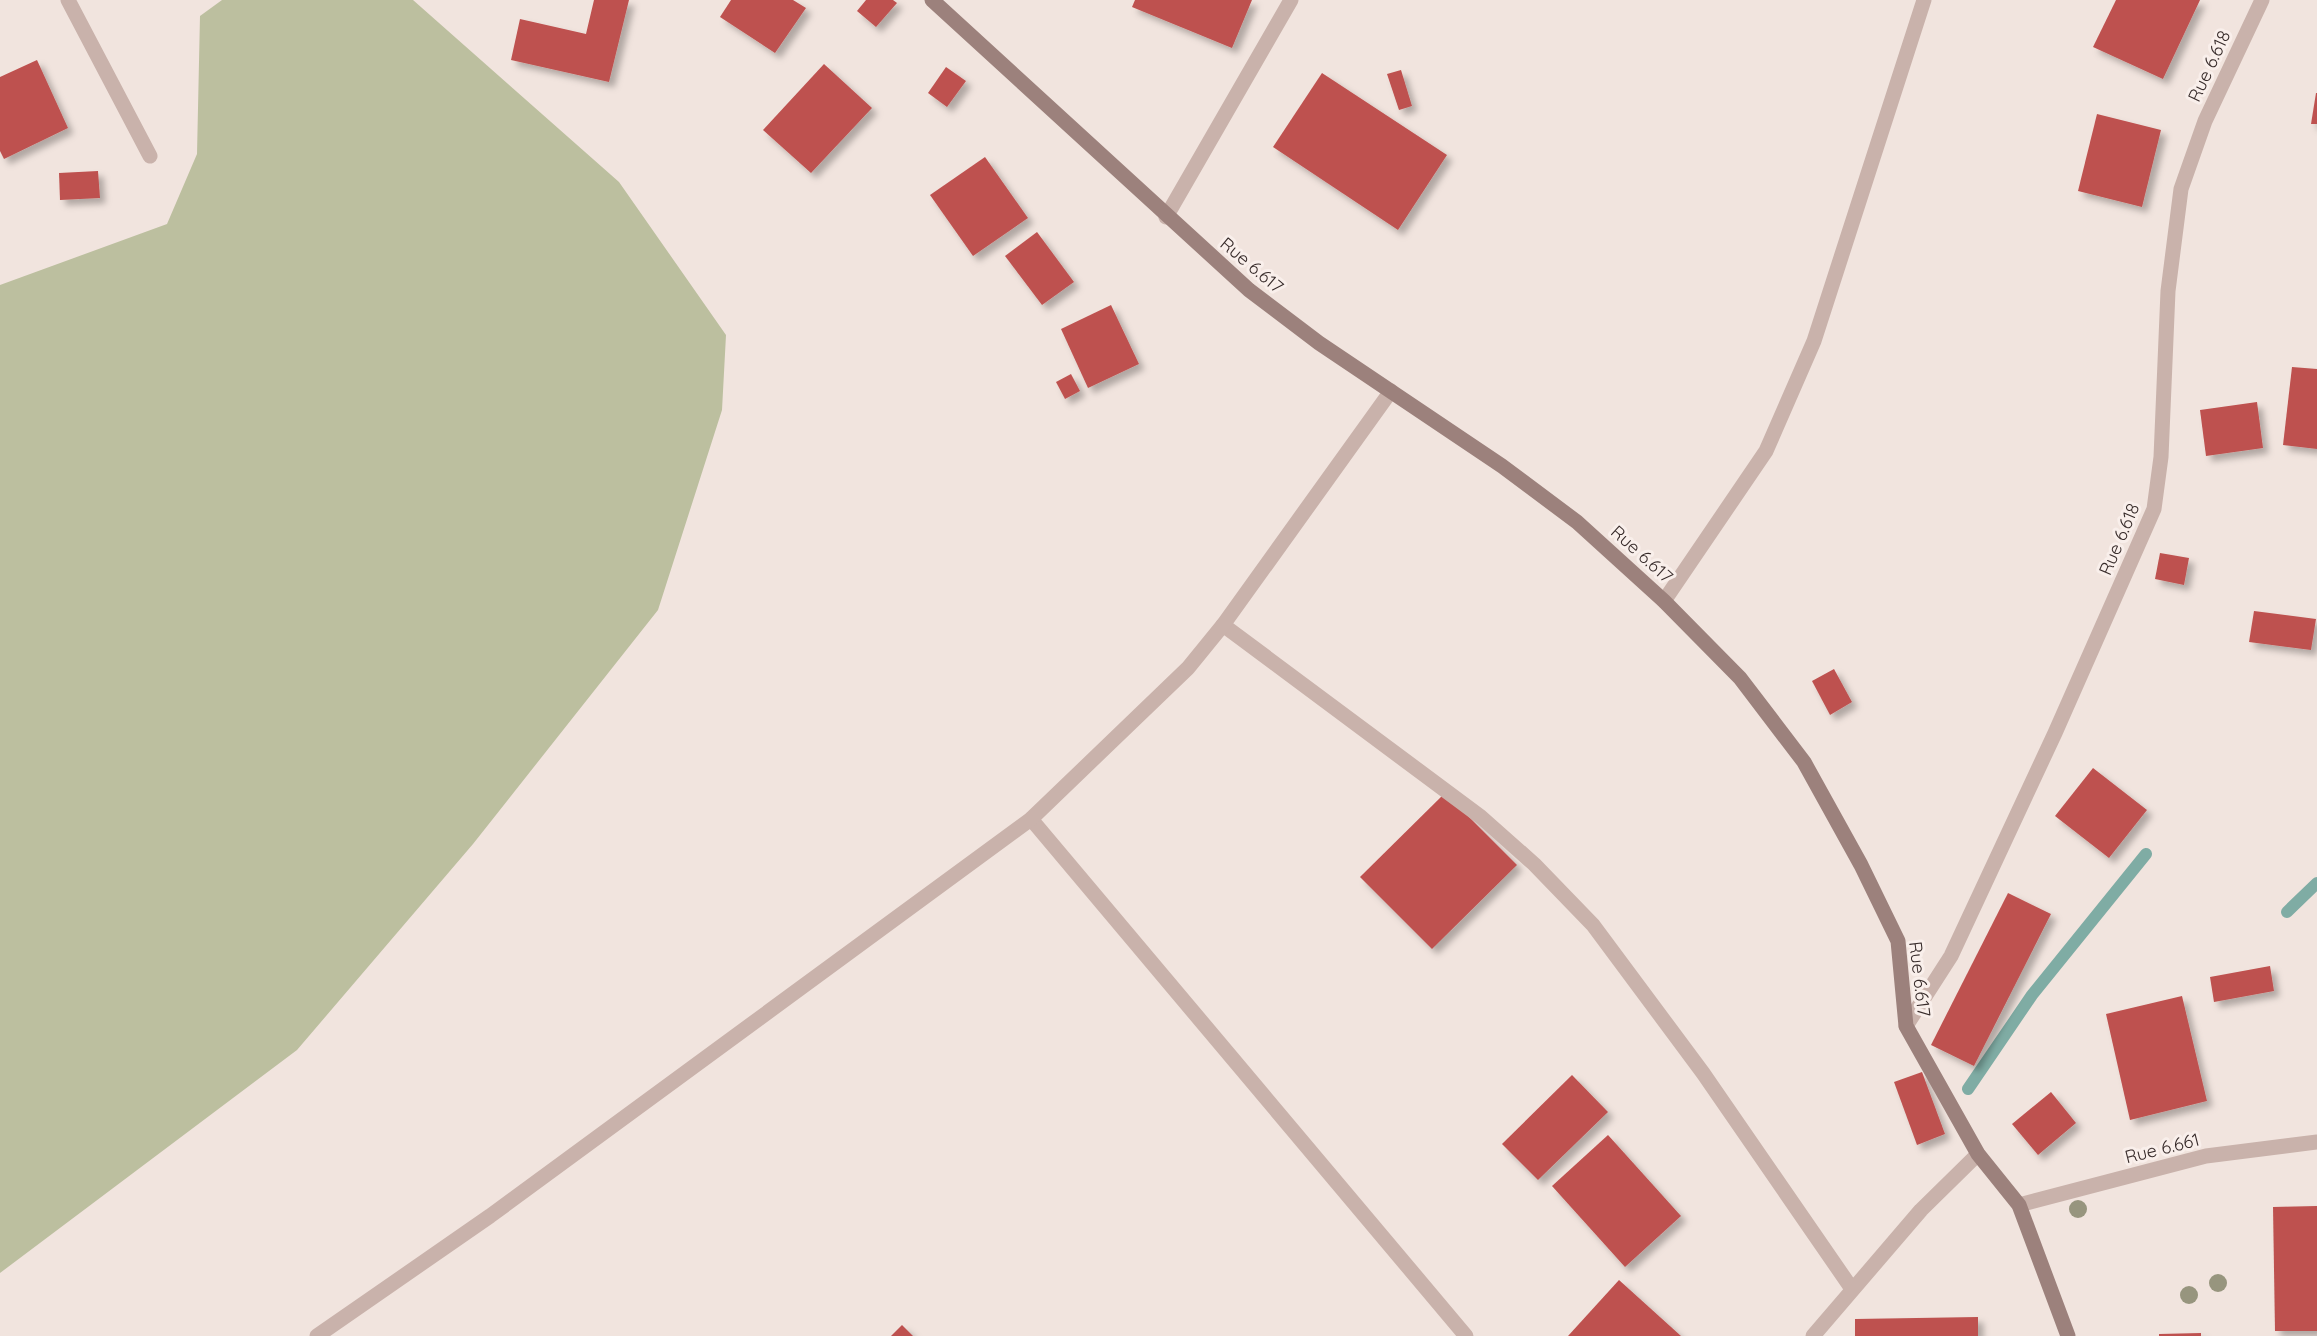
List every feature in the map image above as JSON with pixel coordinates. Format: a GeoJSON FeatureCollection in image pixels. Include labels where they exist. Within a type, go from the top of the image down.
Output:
{"type":"FeatureCollection","features":[{"type":"Feature","properties":{"kind":"street"},"geometry":{"type":"LineString","coordinates":[[68,0],[150,156]]}},
{"type":"Feature","properties":{"kind":"street","name":"Rue 6.617"},"geometry":{"type":"LineString","coordinates":[[932,0],[1166,217],[1249,290],[1319,343],[1502,466],[1577,522],[1664,601],[1740,678],[1804,762],[1861,865],[1898,941],[1906,1026],[1978,1154],[2019,1205],[2068,1336]]}},
{"type":"Feature","properties":{"kind":"street"},"geometry":{"type":"LineString","coordinates":[[1166,217],[1291,0]]}},
{"type":"Feature","properties":{"kind":"street"},"geometry":{"type":"LineString","coordinates":[[1664,601],[1766,451],[1814,341],[1924,0]]}},
{"type":"Feature","properties":{"kind":"street","name":"Rue 6.618"},"geometry":{"type":"LineString","coordinates":[[1906,1026],[1951,956],[2055,734],[2154,510],[2161,457],[2168,291],[2181,189],[2205,120],[2262,0]]}},
{"type":"Feature","properties":{"kind":"street"},"geometry":{"type":"LineString","coordinates":[[317,1336],[490,1216],[1031,819],[1188,668],[1222,625],[1390,391]]}},
{"type":"Feature","properties":{"kind":"street"},"geometry":{"type":"LineString","coordinates":[[1222,625],[1481,817],[1534,864],[1586,918],[1703,1073],[1852,1289]]}},
{"type":"Feature","properties":{"kind":"street"},"geometry":{"type":"LineString","coordinates":[[1031,819],[1466,1336]]}},
{"type":"Feature","properties":{"kind":"street","name":"Rue 6.661"},"geometry":{"type":"LineString","coordinates":[[2019,1205],[2206,1156],[2317,1143]]}},
{"type":"Feature","properties":{"kind":"street"},"geometry":{"type":"LineString","coordinates":[[1813,1336],[1921,1210],[1978,1154]]}},
{"type":"Feature","properties":{"kind":"green space"},"geometry":{"type":"Polygon","coordinates":[[[222,0],[413,0],[619,182],[726,335],[722,410],[658,610],[473,844],[297,1050],[0,1273],[0,285],[167,224],[197,154],[200,16],[222,0]]]}},
{"type":"Feature","properties":{"kind":"building"},"geometry":{"type":"Polygon","coordinates":[[[594,0],[629,0],[609,82],[511,60],[520,19],[586,34],[594,0]]]}},
{"type":"Feature","properties":{"kind":"building"},"geometry":{"type":"Polygon","coordinates":[[[731,0],[793,0],[806,8],[775,53],[720,17],[731,0]]]}},
{"type":"Feature","properties":{"kind":"building"},"geometry":{"type":"Polygon","coordinates":[[[866,0],[893,0],[897,3],[876,27],[857,11],[866,0]]]}},
{"type":"Feature","properties":{"kind":"building"},"geometry":{"type":"Polygon","coordinates":[[[1135,0],[1252,0],[1232,48],[1132,7],[1135,0]]]}},
{"type":"Feature","properties":{"kind":"building"},"geometry":{"type":"Polygon","coordinates":[[[2116,0],[2200,0],[2163,79],[2093,47],[2116,0]]]}},
{"type":"Feature","properties":{"kind":"building"},"geometry":{"type":"Polygon","coordinates":[[[37,60],[68,128],[4,159],[0,151],[0,77],[37,60]]]}},
{"type":"Feature","properties":{"kind":"building"},"geometry":{"type":"Polygon","coordinates":[[[824,64],[872,108],[811,173],[763,130],[824,64]]]}},
{"type":"Feature","properties":{"kind":"building"},"geometry":{"type":"Polygon","coordinates":[[[946,67],[966,81],[947,107],[928,93],[946,67]]]}},
{"type":"Feature","properties":{"kind":"building"},"geometry":{"type":"Polygon","coordinates":[[[1401,70],[1412,106],[1399,110],[1387,74],[1401,70]]]}},
{"type":"Feature","properties":{"kind":"building"},"geometry":{"type":"Polygon","coordinates":[[[1322,73],[1447,155],[1398,230],[1273,147],[1322,73]]]}},
{"type":"Feature","properties":{"kind":"building"},"geometry":{"type":"Polygon","coordinates":[[[2316,93],[2317,124],[2311,124],[2316,93]]]}},
{"type":"Feature","properties":{"kind":"building"},"geometry":{"type":"Polygon","coordinates":[[[2097,114],[2161,130],[2142,207],[2078,191],[2097,114]]]}},
{"type":"Feature","properties":{"kind":"building"},"geometry":{"type":"Polygon","coordinates":[[[985,157],[1028,218],[973,256],[930,195],[985,157]]]}},
{"type":"Feature","properties":{"kind":"building"},"geometry":{"type":"Polygon","coordinates":[[[98,171],[100,198],[60,200],[59,173],[98,171]]]}},
{"type":"Feature","properties":{"kind":"building"},"geometry":{"type":"Polygon","coordinates":[[[1037,232],[1074,282],[1042,305],[1005,256],[1037,232]]]}},
{"type":"Feature","properties":{"kind":"building"},"geometry":{"type":"Polygon","coordinates":[[[1111,305],[1139,364],[1088,388],[1061,329],[1111,305]]]}},
{"type":"Feature","properties":{"kind":"building"},"geometry":{"type":"Polygon","coordinates":[[[2292,367],[2317,369],[2317,449],[2283,445],[2292,367]]]}},
{"type":"Feature","properties":{"kind":"building"},"geometry":{"type":"Polygon","coordinates":[[[1071,374],[1080,391],[1065,399],[1056,382],[1071,374]]]}},
{"type":"Feature","properties":{"kind":"building"},"geometry":{"type":"Polygon","coordinates":[[[2257,402],[2263,448],[2206,456],[2200,410],[2257,402]]]}},
{"type":"Feature","properties":{"kind":"building"},"geometry":{"type":"Polygon","coordinates":[[[2160,553],[2189,558],[2184,585],[2155,579],[2160,553]]]}},
{"type":"Feature","properties":{"kind":"building"},"geometry":{"type":"Polygon","coordinates":[[[2254,611],[2316,619],[2311,650],[2249,642],[2254,611]]]}},
{"type":"Feature","properties":{"kind":"building"},"geometry":{"type":"Polygon","coordinates":[[[1834,669],[1852,702],[1830,715],[1812,681],[1834,669]]]}},
{"type":"Feature","properties":{"kind":"building"},"geometry":{"type":"Polygon","coordinates":[[[2093,768],[2147,810],[2109,858],[2055,816],[2093,768]]]}},
{"type":"Feature","properties":{"kind":"building"},"geometry":{"type":"Polygon","coordinates":[[[1445,793],[1517,865],[1432,949],[1360,877],[1445,793]]]}},
{"type":"Feature","properties":{"kind":"building"},"geometry":{"type":"Polygon","coordinates":[[[2008,893],[2051,914],[1974,1066],[1931,1045],[2008,893]]]}},
{"type":"Feature","properties":{"kind":"building"},"geometry":{"type":"Polygon","coordinates":[[[2270,966],[2274,991],[2214,1002],[2210,977],[2270,966]]]}},
{"type":"Feature","properties":{"kind":"building"},"geometry":{"type":"Polygon","coordinates":[[[2182,996],[2207,1101],[2130,1120],[2106,1014],[2182,996]]]}},
{"type":"Feature","properties":{"kind":"building"},"geometry":{"type":"Polygon","coordinates":[[[1922,1072],[1945,1134],[1917,1145],[1894,1082],[1922,1072]]]}},
{"type":"Feature","properties":{"kind":"building"},"geometry":{"type":"Polygon","coordinates":[[[1572,1075],[1608,1112],[1538,1180],[1502,1144],[1572,1075]]]}},
{"type":"Feature","properties":{"kind":"building"},"geometry":{"type":"Polygon","coordinates":[[[2051,1092],[2076,1123],[2038,1155],[2012,1124],[2051,1092]]]}},
{"type":"Feature","properties":{"kind":"building"},"geometry":{"type":"Polygon","coordinates":[[[1608,1135],[1681,1216],[1625,1267],[1552,1186],[1608,1135]]]}},
{"type":"Feature","properties":{"kind":"building"},"geometry":{"type":"Polygon","coordinates":[[[2317,1206],[2317,1331],[2275,1331],[2273,1207],[2317,1206]]]}},
{"type":"Feature","properties":{"kind":"building"},"geometry":{"type":"Polygon","coordinates":[[[1619,1280],[1681,1336],[1568,1336],[1619,1280]]]}},
{"type":"Feature","properties":{"kind":"building"},"geometry":{"type":"Polygon","coordinates":[[[1978,1317],[1978,1336],[1855,1336],[1855,1319],[1978,1317]]]}},
{"type":"Feature","properties":{"kind":"building"},"geometry":{"type":"Polygon","coordinates":[[[902,1325],[913,1336],[891,1336],[902,1325]]]}},
{"type":"Feature","properties":{"kind":"building"},"geometry":{"type":"Polygon","coordinates":[[[2201,1333],[2201,1336],[2159,1336],[2159,1334],[2201,1333]]]}},
{"type":"Feature","properties":{"kind":"waterway"},"geometry":{"type":"LineString","coordinates":[[1968,1089],[2032,995],[2146,854]]}},
{"type":"Feature","properties":{"kind":"waterway"},"geometry":{"type":"LineString","coordinates":[[2287,912],[2317,883]]}}]}
